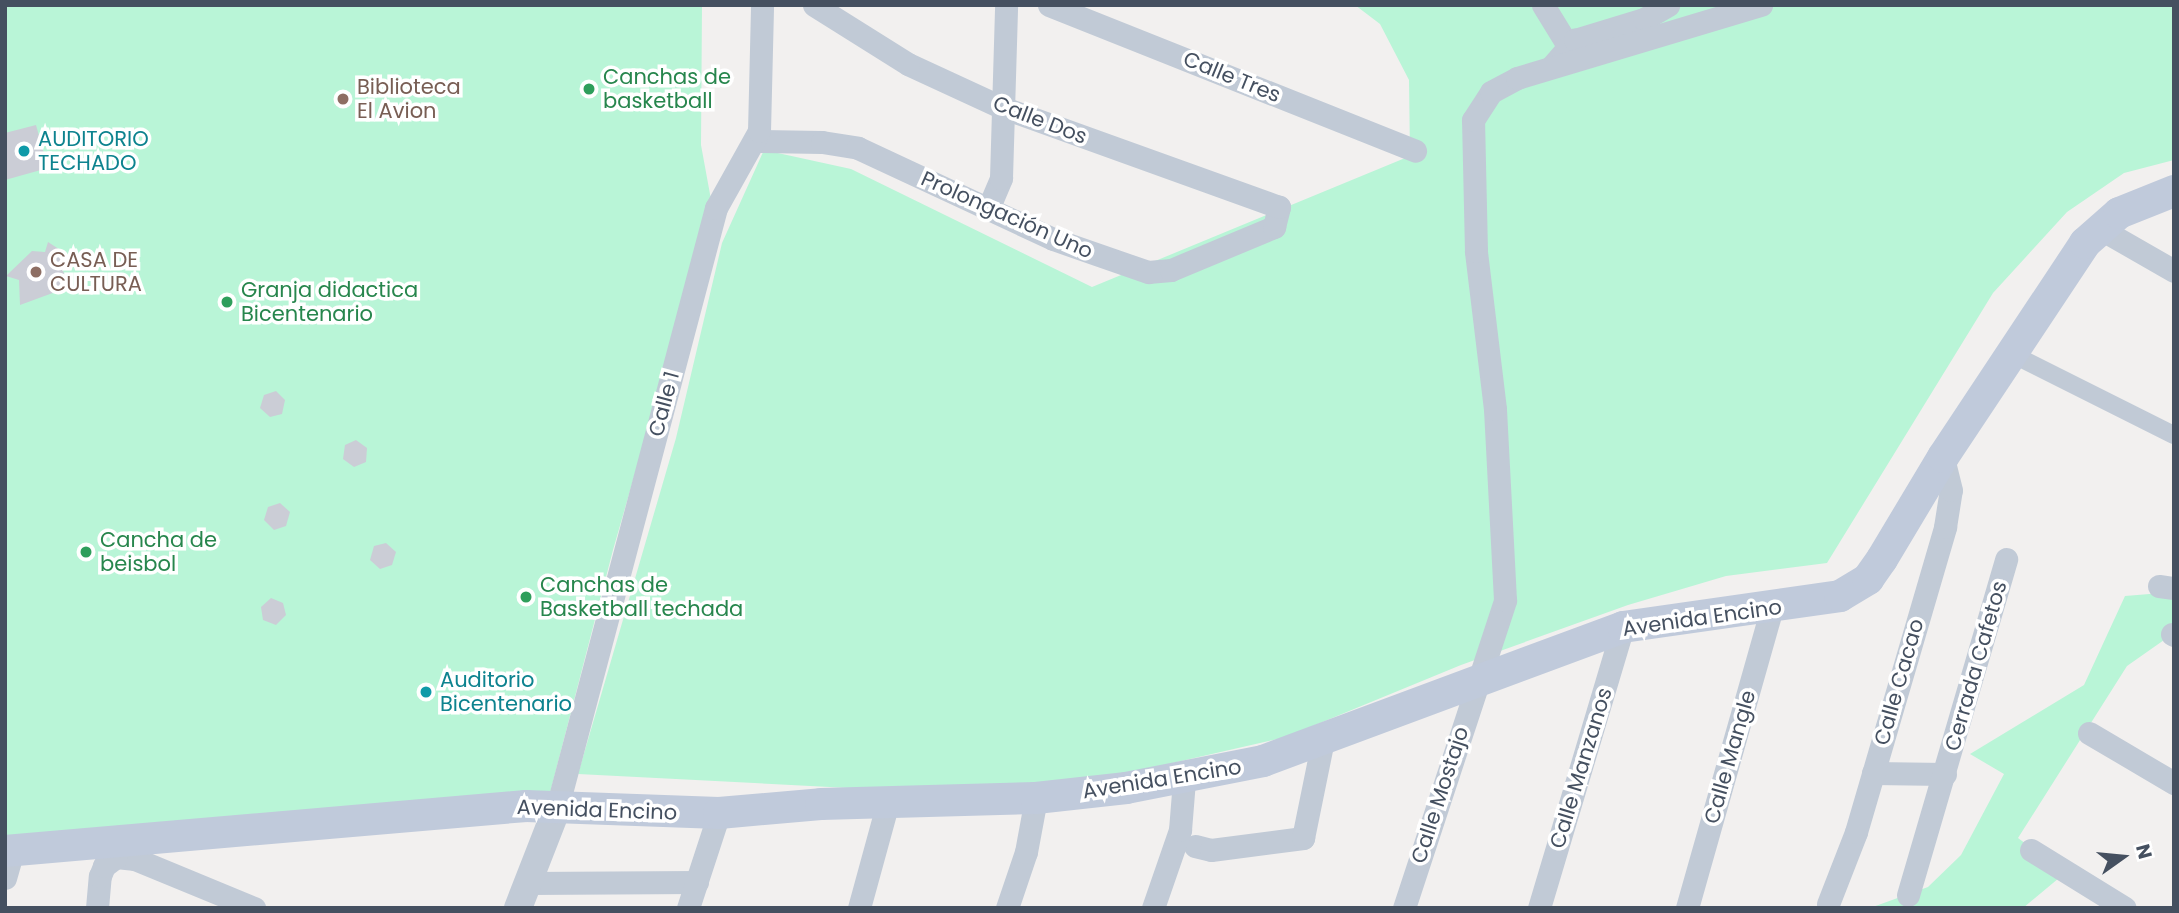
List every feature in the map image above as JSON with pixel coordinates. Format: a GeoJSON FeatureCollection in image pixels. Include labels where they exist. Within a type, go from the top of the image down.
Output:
{"type":"FeatureCollection","features":[{"type":"Feature","properties":{"kind":"main road","name":"Avenida Encino"},"geometry":{"type":"LineString","coordinates":[[8,859],[526,806],[719,813],[888,802],[1036,798],[1184,780],[1263,761],[1623,627],[1827,600],[1855,590],[1868,579],[2010,353],[2099,228],[2141,202],[2174,191]]}},
{"type":"Feature","properties":{"kind":"street","name":"Calle 1"},"geometry":{"type":"LineString","coordinates":[[557,808],[716,208],[723,188],[756,141],[760,120],[762,5]]}},
{"type":"Feature","properties":{"kind":"street","name":"Calle Dos"},"geometry":{"type":"LineString","coordinates":[[814,5],[908,64],[1001,107],[1279,207]]}},
{"type":"Feature","properties":{"kind":"street"},"geometry":{"type":"LineString","coordinates":[[988,209],[1001,178],[1006,5]]}},
{"type":"Feature","properties":{"kind":"street","name":"Calle Tres"},"geometry":{"type":"LineString","coordinates":[[1049,5],[1415,150]]}},
{"type":"Feature","properties":{"kind":"street"},"geometry":{"type":"LineString","coordinates":[[1543,5],[1567,44]]}},
{"type":"Feature","properties":{"kind":"street"},"geometry":{"type":"LineString","coordinates":[[1552,66],[1567,44],[1656,15],[1668,5]]}},
{"type":"Feature","properties":{"kind":"street","name":"Calle Mostajo"},"geometry":{"type":"LineString","coordinates":[[1404,908],[1476,681],[1499,632],[1506,575],[1495,409],[1476,251],[1473,120],[1492,92],[1552,66],[1761,5]]}},
{"type":"Feature","properties":{"kind":"street","name":"Prolongación Uno"},"geometry":{"type":"LineString","coordinates":[[756,141],[822,142],[858,148],[1053,239],[1129,267],[1160,273],[1269,232],[1279,207]]}},
{"type":"Feature","properties":{"kind":"street"},"geometry":{"type":"LineString","coordinates":[[2099,228],[2174,271]]}},
{"type":"Feature","properties":{"kind":"street"},"geometry":{"type":"LineString","coordinates":[[2010,353],[2174,435]]}},
{"type":"Feature","properties":{"kind":"street","name":"Calle Cacao"},"geometry":{"type":"LineString","coordinates":[[1828,904],[1873,774],[1945,527],[1951,490],[1943,457]]}},
{"type":"Feature","properties":{"kind":"street","name":"Cerrada Cafetos"},"geometry":{"type":"LineString","coordinates":[[1908,895],[2006,559]]}},
{"type":"Feature","properties":{"kind":"street","name":"Calle Mangle"},"geometry":{"type":"LineString","coordinates":[[1688,908],[1772,607]]}},
{"type":"Feature","properties":{"kind":"street","name":"Calle Manzanos"},"geometry":{"type":"LineString","coordinates":[[1539,908],[1623,627]]}},
{"type":"Feature","properties":{"kind":"street"},"geometry":{"type":"LineString","coordinates":[[2089,733],[2174,783]]}},
{"type":"Feature","properties":{"kind":"street"},"geometry":{"type":"LineString","coordinates":[[1195,846],[1211,850],[1303,838],[1323,740]]}},
{"type":"Feature","properties":{"kind":"street","name":"Cerrada Cafetos"},"geometry":{"type":"LineString","coordinates":[[1873,774],[1945,774]]}},
{"type":"Feature","properties":{"kind":"street"},"geometry":{"type":"LineString","coordinates":[[1153,908],[1180,830],[1184,780]]}},
{"type":"Feature","properties":{"kind":"street"},"geometry":{"type":"LineString","coordinates":[[1007,908],[1026,852],[1036,798]]}},
{"type":"Feature","properties":{"kind":"street"},"geometry":{"type":"LineString","coordinates":[[859,908],[888,802]]}},
{"type":"Feature","properties":{"kind":"street"},"geometry":{"type":"LineString","coordinates":[[557,808],[523,895],[697,882]]}},
{"type":"Feature","properties":{"kind":"street"},"geometry":{"type":"LineString","coordinates":[[688,908],[719,813]]}},
{"type":"Feature","properties":{"kind":"street"},"geometry":{"type":"LineString","coordinates":[[97,908],[100,876],[118,848],[135,859],[254,908]]}},
{"type":"Feature","properties":{"kind":"street"},"geometry":{"type":"LineString","coordinates":[[2031,850],[2125,908]]}},
{"type":"Feature","properties":{"kind":"green space"},"geometry":{"type":"Polygon","coordinates":[[[5,5],[702,5],[701,145],[712,205],[613,550],[550,793],[5,838],[5,5]]]}},
{"type":"Feature","properties":{"kind":"green space"},"geometry":{"type":"Polygon","coordinates":[[[1355,5],[2174,5],[2174,160],[2124,173],[2067,212],[1993,293],[1827,563],[1726,576],[1628,605],[1461,665],[1286,737],[1024,797],[578,774],[676,438],[722,243],[764,150],[851,169],[1092,287],[1410,156],[1409,80],[1380,24],[1355,5]]]}},
{"type":"Feature","properties":{"kind":"green space"},"geometry":{"type":"Polygon","coordinates":[[[2174,592],[2174,633],[2127,666],[2018,838],[2065,873],[2023,908],[1870,908],[1928,887],[1961,855],[2004,774],[1970,754],[2084,685],[2125,596],[2174,592]]]}},
{"type":"Feature","properties":{"kind":"building","name":"AUDITORIO TECHADO"},"geometry":{"type":"Polygon","coordinates":[[[36,125],[48,168],[5,180],[5,133],[36,125]]]}},
{"type":"Feature","properties":{"kind":"building","name":"CASA DE CULTURA"},"geometry":{"type":"Polygon","coordinates":[[[48,242],[68,255],[62,268],[69,287],[20,305],[19,280],[6,276],[32,251],[45,252],[48,242]]]}},
{"type":"Feature","properties":{"kind":"building"},"geometry":{"type":"Polygon","coordinates":[[[276,391],[285,400],[282,414],[270,417],[260,408],[264,395],[276,391]]]}},
{"type":"Feature","properties":{"kind":"building"},"geometry":{"type":"Polygon","coordinates":[[[356,440],[367,448],[366,462],[354,467],[343,459],[345,445],[356,440]]]}},
{"type":"Feature","properties":{"kind":"building"},"geometry":{"type":"Polygon","coordinates":[[[280,503],[290,512],[286,526],[274,530],[264,520],[268,507],[280,503]]]}},
{"type":"Feature","properties":{"kind":"building"},"geometry":{"type":"Polygon","coordinates":[[[386,543],[396,552],[392,565],[380,569],[370,560],[374,546],[386,543]]]}},
{"type":"Feature","properties":{"kind":"building"},"geometry":{"type":"Polygon","coordinates":[[[271,598],[283,603],[286,615],[276,625],[263,620],[261,607],[271,598]]]}},
{"type":"Feature","properties":{"kind":"place","name":"Canchas de basketball"},"geometry":{"type":"Point","coordinates":[589,89]}},
{"type":"Feature","properties":{"kind":"place","name":"Biblioteca El Avion"},"geometry":{"type":"Point","coordinates":[343,99]}},
{"type":"Feature","properties":{"kind":"place","name":"AUDITORIO TECHADO"},"geometry":{"type":"Point","coordinates":[24,151]}},
{"type":"Feature","properties":{"kind":"place","name":"CASA DE CULTURA"},"geometry":{"type":"Point","coordinates":[36,272]}},
{"type":"Feature","properties":{"kind":"place","name":"Granja didactica Bicentenario"},"geometry":{"type":"Point","coordinates":[227,302]}},
{"type":"Feature","properties":{"kind":"place","name":"Cancha de beisbol"},"geometry":{"type":"Point","coordinates":[86,552]}},
{"type":"Feature","properties":{"kind":"place","name":"Canchas de Basketball techada"},"geometry":{"type":"Point","coordinates":[526,597]}},
{"type":"Feature","properties":{"kind":"place","name":"Auditorio Bicentenario"},"geometry":{"type":"Point","coordinates":[426,692]}}]}
